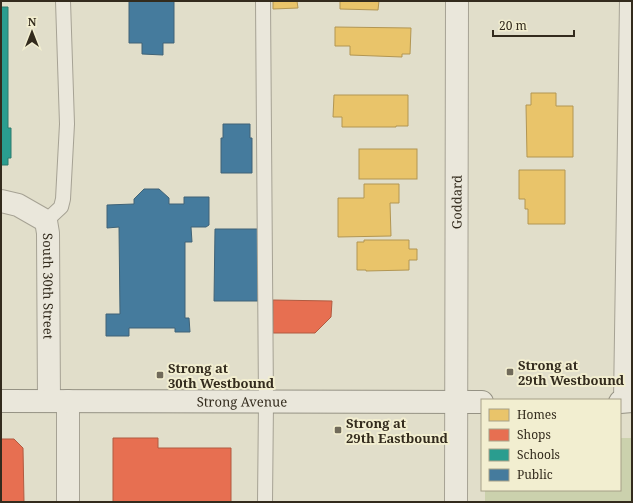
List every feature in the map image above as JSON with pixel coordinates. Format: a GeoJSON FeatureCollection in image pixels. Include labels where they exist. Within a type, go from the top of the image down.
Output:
{"type":"FeatureCollection","features":[{"type":"Feature","properties":{"kind":"street","name":"Goddard"},"geometry":{"type":"LineString","coordinates":[[456,502],[457,1]]}},
{"type":"Feature","properties":{"kind":"street"},"geometry":{"type":"LineString","coordinates":[[626,402],[631,1]]}},
{"type":"Feature","properties":{"kind":"street","name":"South 30th Street"},"geometry":{"type":"LineString","coordinates":[[1,201],[18,205],[46,221],[58,401],[68,502]]}},
{"type":"Feature","properties":{"kind":"street","name":"Strong Avenue"},"geometry":{"type":"LineString","coordinates":[[1,401],[481,402]]}},
{"type":"Feature","properties":{"kind":"lane"},"geometry":{"type":"LineString","coordinates":[[46,221],[61,207],[63,199],[66,124],[63,1]]}},
{"type":"Feature","properties":{"kind":"lane"},"geometry":{"type":"LineString","coordinates":[[263,1],[266,402],[265,502]]}},
{"type":"Feature","properties":{"kind":"green space"},"geometry":{"type":"Polygon","coordinates":[[[621,438],[632,438],[632,502],[485,502],[485,491],[621,491],[621,438]]]}},
{"type":"Feature","properties":{"kind":"building: Homes"},"geometry":{"type":"Polygon","coordinates":[[[273,1],[297,1],[298,8],[273,9],[273,1]]]}},
{"type":"Feature","properties":{"kind":"building: Homes"},"geometry":{"type":"Polygon","coordinates":[[[340,1],[379,1],[378,10],[340,9],[340,1]]]}},
{"type":"Feature","properties":{"kind":"building: Homes"},"geometry":{"type":"Polygon","coordinates":[[[335,27],[411,28],[410,54],[402,54],[402,57],[350,55],[350,46],[335,46],[335,27]]]}},
{"type":"Feature","properties":{"kind":"building: Homes"},"geometry":{"type":"Polygon","coordinates":[[[531,93],[556,93],[556,106],[573,106],[573,157],[527,157],[526,105],[531,105],[531,93]]]}},
{"type":"Feature","properties":{"kind":"building: Homes"},"geometry":{"type":"Polygon","coordinates":[[[334,95],[408,95],[408,126],[342,127],[342,117],[333,117],[334,95]]]}},
{"type":"Feature","properties":{"kind":"building: Homes"},"geometry":{"type":"Polygon","coordinates":[[[359,149],[417,149],[417,179],[359,179],[359,149]]]}},
{"type":"Feature","properties":{"kind":"building: Homes"},"geometry":{"type":"Polygon","coordinates":[[[519,170],[565,170],[565,224],[528,224],[528,209],[525,209],[525,199],[519,199],[519,170]]]}},
{"type":"Feature","properties":{"kind":"building: Homes"},"geometry":{"type":"Polygon","coordinates":[[[364,184],[399,184],[399,203],[390,203],[391,236],[338,237],[338,198],[364,198],[364,184]]]}},
{"type":"Feature","properties":{"kind":"building: Homes"},"geometry":{"type":"Polygon","coordinates":[[[364,240],[409,240],[409,249],[417,249],[417,260],[409,260],[409,270],[357,270],[357,242],[364,242],[364,240]]]}},
{"type":"Feature","properties":{"kind":"building: Shops"},"geometry":{"type":"Polygon","coordinates":[[[273,300],[332,301],[331,317],[315,333],[273,333],[273,300]]]}},
{"type":"Feature","properties":{"kind":"building: Shops"},"geometry":{"type":"Polygon","coordinates":[[[113,438],[158,438],[158,448],[231,448],[231,502],[113,502],[113,438]]]}},
{"type":"Feature","properties":{"kind":"building: Shops"},"geometry":{"type":"Polygon","coordinates":[[[1,439],[14,439],[23,448],[24,502],[1,502],[1,439]]]}},
{"type":"Feature","properties":{"kind":"building: Schools"},"geometry":{"type":"Polygon","coordinates":[[[1,7],[8,7],[8,128],[11,128],[11,158],[8,158],[8,165],[1,165],[1,7]]]}},
{"type":"Feature","properties":{"kind":"building: Public"},"geometry":{"type":"Polygon","coordinates":[[[129,1],[174,1],[174,43],[163,43],[163,55],[142,54],[142,43],[129,43],[129,1]]]}},
{"type":"Feature","properties":{"kind":"building: Public"},"geometry":{"type":"Polygon","coordinates":[[[223,124],[250,124],[250,138],[252,138],[252,173],[221,173],[221,138],[223,138],[223,124]]]}},
{"type":"Feature","properties":{"kind":"building: Public"},"geometry":{"type":"Polygon","coordinates":[[[144,189],[159,189],[169,198],[169,204],[184,204],[184,197],[209,197],[209,225],[206,227],[191,227],[192,242],[185,242],[185,318],[189,318],[190,332],[175,332],[175,328],[129,328],[129,336],[106,336],[106,314],[120,314],[119,227],[107,228],[107,205],[134,204],[134,199],[144,189]]]}},
{"type":"Feature","properties":{"kind":"building: Public"},"geometry":{"type":"Polygon","coordinates":[[[215,229],[259,229],[258,301],[214,301],[215,229]]]}},
{"type":"Feature","properties":{"kind":"place","name":"Strong at 29th Westbound"},"geometry":{"type":"Point","coordinates":[510,372]}},
{"type":"Feature","properties":{"kind":"place","name":"Strong at 30th Westbound"},"geometry":{"type":"Point","coordinates":[160,375]}},
{"type":"Feature","properties":{"kind":"place","name":"Strong at 29th Eastbound"},"geometry":{"type":"Point","coordinates":[338,430]}}]}
